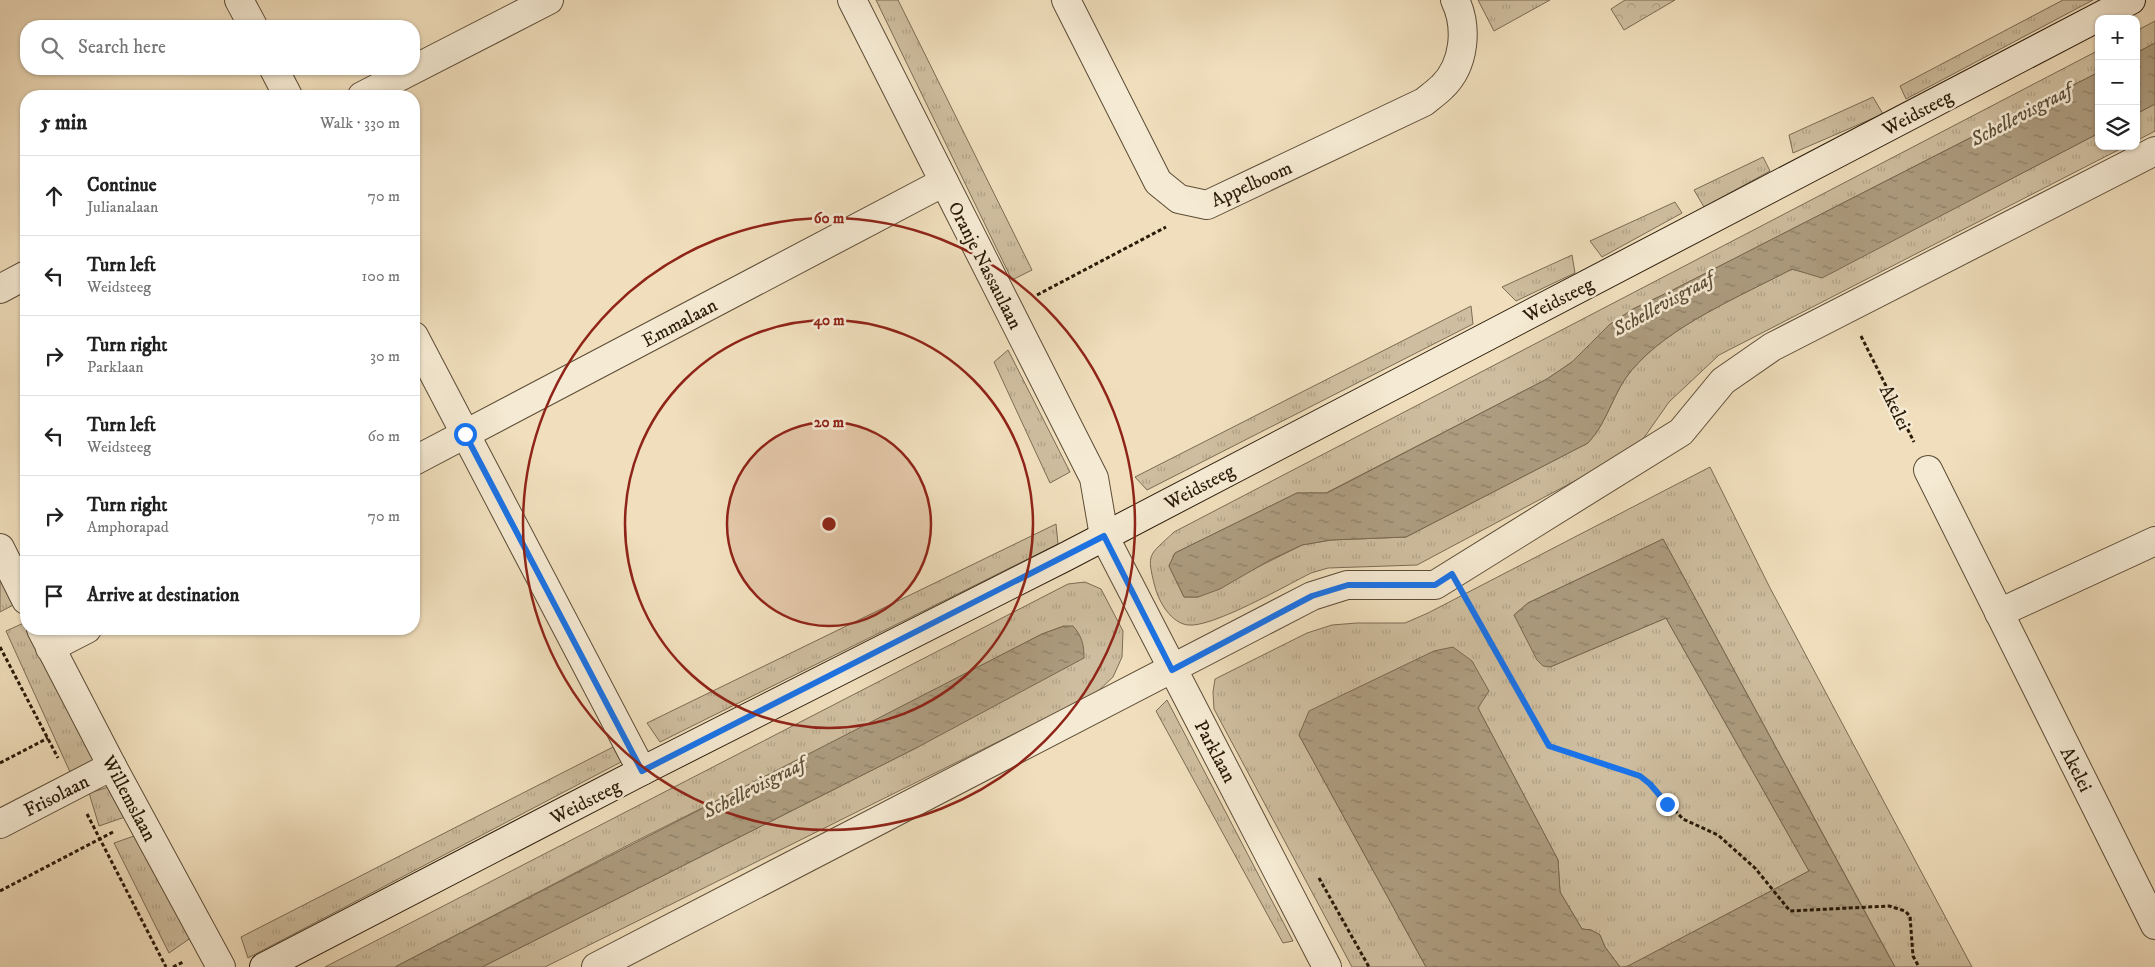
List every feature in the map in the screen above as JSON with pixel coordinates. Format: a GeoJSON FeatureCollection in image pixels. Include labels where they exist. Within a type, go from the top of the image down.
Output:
{"type":"FeatureCollection","features":[{"type":"Feature","properties":{"kind":"street"},"geometry":{"type":"LineString","coordinates":[[240,0],[250,20]]}},
{"type":"Feature","properties":{"kind":"street"},"geometry":{"type":"LineString","coordinates":[[420,66],[549,0]]}},
{"type":"Feature","properties":{"kind":"street","name":"Oranje Nassaulaan"},"geometry":{"type":"LineString","coordinates":[[852,0],[1094,478],[1104,536]]}},
{"type":"Feature","properties":{"kind":"street","name":"Appelboom"},"geometry":{"type":"LineString","coordinates":[[1066,0],[1158,182],[1179,199],[1207,205],[1424,102],[1443,86],[1456,68],[1464,32],[1461,13],[1455,0]]}},
{"type":"Feature","properties":{"kind":"street","name":"Weidsteeg"},"geometry":{"type":"LineString","coordinates":[[264,967],[642,771],[1104,536],[2131,0]]}},
{"type":"Feature","properties":{"kind":"street"},"geometry":{"type":"LineString","coordinates":[[277,75],[285,90]]}},
{"type":"Feature","properties":{"kind":"street"},"geometry":{"type":"LineString","coordinates":[[374,90],[403,75]]}},
{"type":"Feature","properties":{"kind":"street"},"geometry":{"type":"LineString","coordinates":[[596,967],[1312,596],[1348,585],[1435,585],[1680,432],[1723,381],[1772,347],[2155,151]]}},
{"type":"Feature","properties":{"kind":"street","name":"Emmalaan"},"geometry":{"type":"LineString","coordinates":[[420,458],[944,182]]}},
{"type":"Feature","properties":{"kind":"street"},"geometry":{"type":"LineString","coordinates":[[0,289],[20,278]]}},
{"type":"Feature","properties":{"kind":"street"},"geometry":{"type":"LineString","coordinates":[[420,348],[642,771]]}},
{"type":"Feature","properties":{"kind":"street","name":"Akelei"},"geometry":{"type":"LineString","coordinates":[[1928,470],[2155,925]]}},
{"type":"Feature","properties":{"kind":"street","name":"Parklaan"},"geometry":{"type":"LineString","coordinates":[[1104,536],[1324,966]]}},
{"type":"Feature","properties":{"kind":"street"},"geometry":{"type":"LineString","coordinates":[[1999,613],[2154,542]]}},
{"type":"Feature","properties":{"kind":"street"},"geometry":{"type":"LineString","coordinates":[[0,548],[20,588]]}},
{"type":"Feature","properties":{"kind":"street"},"geometry":{"type":"LineString","coordinates":[[46,638],[60,635]]}},
{"type":"Feature","properties":{"kind":"street","name":"Willemslaan"},"geometry":{"type":"LineString","coordinates":[[46,638],[112,766],[221,967]]}},
{"type":"Feature","properties":{"kind":"street","name":"Frisolaan"},"geometry":{"type":"LineString","coordinates":[[0,824],[112,766]]}},
{"type":"Feature","properties":{"kind":"path"},"geometry":{"type":"LineString","coordinates":[[1008,310],[1207,205]]}},
{"type":"Feature","properties":{"kind":"path","name":"Akelei"},"geometry":{"type":"LineString","coordinates":[[1847,308],[1928,470]]}},
{"type":"Feature","properties":{"kind":"path"},"geometry":{"type":"LineString","coordinates":[[1452,574],[1549,746],[1640,776],[1650,784],[1683,820],[1718,835],[1755,868],[1790,911],[1890,906],[1905,911],[1910,916],[1913,956],[1919,967]]}},
{"type":"Feature","properties":{"kind":"path"},"geometry":{"type":"LineString","coordinates":[[0,763],[48,738]]}},
{"type":"Feature","properties":{"kind":"path"},"geometry":{"type":"LineString","coordinates":[[0,891],[140,818]]}},
{"type":"Feature","properties":{"kind":"green space"},"geometry":{"type":"Polygon","coordinates":[[[876,0],[898,0],[1032,270],[1012,280],[876,0]]]}},
{"type":"Feature","properties":{"kind":"green space"},"geometry":{"type":"Polygon","coordinates":[[[1478,0],[1550,0],[1494,31],[1478,0]]]}},
{"type":"Feature","properties":{"kind":"green space"},"geometry":{"type":"Polygon","coordinates":[[[1625,0],[1675,0],[1624,30],[1611,9],[1625,0]]]}},
{"type":"Feature","properties":{"kind":"green space"},"geometry":{"type":"Polygon","coordinates":[[[2063,0],[2093,0],[1906,99],[1900,86],[2063,0]]]}},
{"type":"Feature","properties":{"kind":"green space"},"geometry":{"type":"Polygon","coordinates":[[[2155,21],[2155,43],[2140,51],[2140,29],[2155,21]]]}},
{"type":"Feature","properties":{"kind":"green space"},"geometry":{"type":"Polygon","coordinates":[[[2095,52],[2095,74],[1633,309],[1609,325],[1572,362],[1547,379],[1326,493],[1297,493],[1175,553],[1169,566],[1184,597],[1198,597],[1302,545],[1331,540],[1406,537],[1588,443],[1601,426],[1625,379],[1646,355],[1685,326],[1728,301],[1792,269],[1822,277],[2095,135],[2095,150],[2118,150],[1719,355],[1669,402],[1641,442],[1616,459],[1417,565],[1328,568],[1311,573],[1268,596],[1214,620],[1188,625],[1171,616],[1159,599],[1150,561],[1155,551],[1174,532],[2095,52]]]}},
{"type":"Feature","properties":{"kind":"green space"},"geometry":{"type":"Polygon","coordinates":[[[1873,97],[1883,114],[1793,153],[1789,135],[1873,97]]]}},
{"type":"Feature","properties":{"kind":"green space"},"geometry":{"type":"Polygon","coordinates":[[[2155,104],[2155,131],[2140,139],[2140,112],[2155,104]]]}},
{"type":"Feature","properties":{"kind":"green space"},"geometry":{"type":"Polygon","coordinates":[[[1763,157],[1770,171],[1704,207],[1694,190],[1763,157]]]}},
{"type":"Feature","properties":{"kind":"green space"},"geometry":{"type":"Polygon","coordinates":[[[1675,202],[1682,213],[1602,257],[1590,241],[1675,202]]]}},
{"type":"Feature","properties":{"kind":"green space"},"geometry":{"type":"Polygon","coordinates":[[[1572,255],[1575,273],[1516,301],[1502,287],[1572,255]]]}},
{"type":"Feature","properties":{"kind":"green space"},"geometry":{"type":"Polygon","coordinates":[[[1471,306],[1473,324],[1147,490],[1135,477],[1471,306]]]}},
{"type":"Feature","properties":{"kind":"green space"},"geometry":{"type":"Polygon","coordinates":[[[1008,350],[1070,472],[1050,483],[994,362],[1008,350]]]}},
{"type":"Feature","properties":{"kind":"green space"},"geometry":{"type":"Polygon","coordinates":[[[1710,467],[1769,586],[1972,967],[1895,967],[1663,539],[1528,603],[1514,615],[1550,667],[1666,618],[1809,871],[1629,966],[1620,967],[1605,947],[1600,935],[1591,930],[1582,929],[1560,892],[1558,860],[1478,708],[1299,735],[1426,967],[1352,967],[1214,709],[1213,692],[1215,679],[1307,633],[1332,625],[1405,623],[1428,613],[1710,467]]]}},
{"type":"Feature","properties":{"kind":"green space"},"geometry":{"type":"Polygon","coordinates":[[[1056,524],[1058,544],[660,742],[647,723],[1056,524]]]}},
{"type":"Feature","properties":{"kind":"green space"},"geometry":{"type":"Polygon","coordinates":[[[0,569],[19,602],[0,612],[0,569]]]}},
{"type":"Feature","properties":{"kind":"green space"},"geometry":{"type":"Polygon","coordinates":[[[1085,582],[1101,589],[1123,631],[1122,657],[1113,677],[1096,693],[545,967],[482,967],[918,747],[1064,626],[1042,634],[816,751],[636,841],[395,967],[325,967],[1068,584],[1085,582]]]}},
{"type":"Feature","properties":{"kind":"green space"},"geometry":{"type":"Polygon","coordinates":[[[20,625],[20,635],[33,635],[99,760],[70,772],[6,631],[20,625]]]}},
{"type":"Feature","properties":{"kind":"green space"},"geometry":{"type":"Polygon","coordinates":[[[1167,700],[1293,941],[1283,943],[1156,711],[1167,700]]]}},
{"type":"Feature","properties":{"kind":"green space"},"geometry":{"type":"Polygon","coordinates":[[[613,747],[621,762],[248,958],[241,937],[613,747]]]}},
{"type":"Feature","properties":{"kind":"green space"},"geometry":{"type":"Polygon","coordinates":[[[112,786],[125,817],[99,826],[89,793],[112,786]]]}},
{"type":"Feature","properties":{"kind":"green space"},"geometry":{"type":"Polygon","coordinates":[[[134,836],[192,937],[169,953],[114,843],[134,836]]]}},
{"type":"Feature","properties":{"kind":"water"},"geometry":{"type":"Polygon","coordinates":[[[2155,43],[2155,104],[2140,112],[2140,60],[2140,51],[2155,43]]]}},
{"type":"Feature","properties":{"kind":"water","name":"Schellevisgraaf"},"geometry":{"type":"Polygon","coordinates":[[[2095,74],[2095,135],[1822,278],[1792,269],[1706,313],[1665,340],[1646,355],[1631,371],[1620,388],[1601,426],[1588,443],[1406,537],[1331,540],[1302,545],[1270,560],[1220,589],[1198,597],[1184,597],[1169,566],[1175,553],[1297,493],[1327,493],[1547,379],[1572,362],[1609,325],[1633,309],[2095,74]]]}},
{"type":"Feature","properties":{"kind":"water"},"geometry":{"type":"Polygon","coordinates":[[[1663,539],[1895,967],[1626,967],[1809,871],[1666,618],[1550,667],[1543,666],[1537,660],[1514,615],[1528,603],[1663,539]]]}},
{"type":"Feature","properties":{"kind":"water","name":"Schellevisgraaf"},"geometry":{"type":"Polygon","coordinates":[[[1064,626],[1073,626],[1079,633],[1083,645],[1084,658],[918,747],[482,967],[395,967],[1042,634],[1064,626]]]}},
{"type":"Feature","properties":{"kind":"water"},"geometry":{"type":"Polygon","coordinates":[[[1453,647],[1472,661],[1489,691],[1478,708],[1558,860],[1560,892],[1582,929],[1591,930],[1600,935],[1605,947],[1620,967],[1426,967],[1299,735],[1309,711],[1434,651],[1453,647]]]}},
{"type":"Feature","properties":{"kind":"route"},"geometry":{"type":"LineString","coordinates":[[465,434],[642,771],[1104,536],[1172,670],[1312,596],[1348,585],[1435,585],[1452,574],[1549,746],[1640,776],[1650,784],[1667,804]]}}]}
